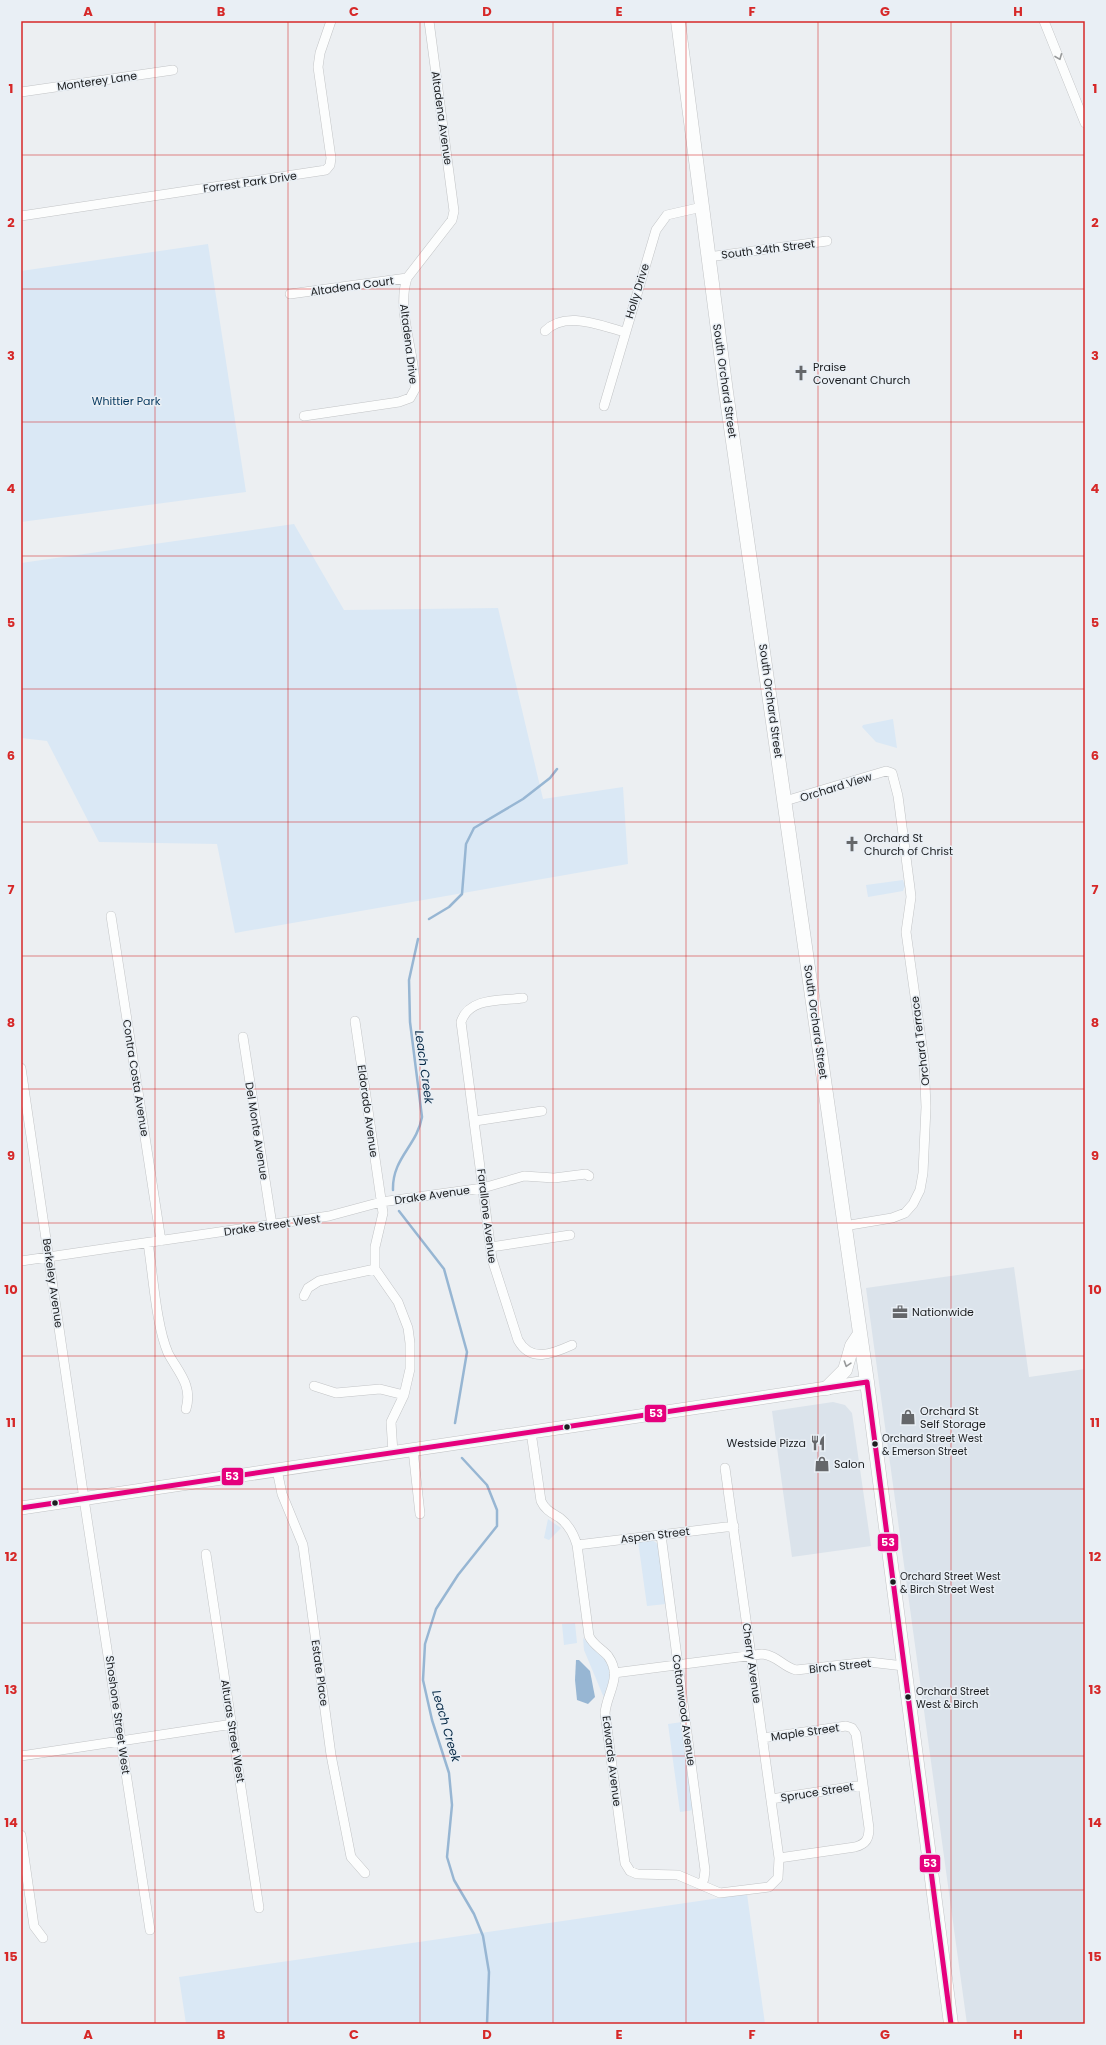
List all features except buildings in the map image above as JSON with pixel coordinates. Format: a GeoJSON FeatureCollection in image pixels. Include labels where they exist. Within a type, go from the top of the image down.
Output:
{"type":"FeatureCollection","features":[{"type":"Feature","properties":{"kind":"main road","name":"South Orchard Street"},"geometry":{"type":"LineString","coordinates":[[678,21],[730,420],[867,1382],[951,2024]]}},
{"type":"Feature","properties":{"kind":"main road"},"geometry":{"type":"LineString","coordinates":[[827,1388],[845,1370],[852,1346],[860,1334]]}},
{"type":"Feature","properties":{"kind":"main road"},"geometry":{"type":"LineString","coordinates":[[21,1508],[867,1382]]}},
{"type":"Feature","properties":{"kind":"street","name":"Forrest Park Drive"},"geometry":{"type":"LineString","coordinates":[[21,216],[326,170],[330,165],[331,158],[318,67],[320,53],[331,21]]}},
{"type":"Feature","properties":{"kind":"street","name":"Altadena Avenue"},"geometry":{"type":"LineString","coordinates":[[429,21],[454,215]]}},
{"type":"Feature","properties":{"kind":"street"},"geometry":{"type":"LineString","coordinates":[[1044,21],[1085,123]]}},
{"type":"Feature","properties":{"kind":"street","name":"Monterey Lane"},"geometry":{"type":"LineString","coordinates":[[21,92],[173,70]]}},
{"type":"Feature","properties":{"kind":"street","name":"Holly Drive"},"geometry":{"type":"LineString","coordinates":[[604,406],[624,332],[659,224],[663,218],[671,213],[702,207]]}},
{"type":"Feature","properties":{"kind":"street","name":"Altadena Court"},"geometry":{"type":"LineString","coordinates":[[290,294],[407,278],[452,220],[454,215]]}},
{"type":"Feature","properties":{"kind":"street","name":"South 34th Street"},"geometry":{"type":"LineString","coordinates":[[708,256],[827,241]]}},
{"type":"Feature","properties":{"kind":"street","name":"Altadena Drive"},"geometry":{"type":"LineString","coordinates":[[304,416],[399,402],[410,398],[413,394],[416,383],[403,293],[407,278]]}},
{"type":"Feature","properties":{"kind":"street"},"geometry":{"type":"LineString","coordinates":[[545,331],[559,322],[575,321],[624,332]]}},
{"type":"Feature","properties":{"kind":"street","name":"Orchard View"},"geometry":{"type":"LineString","coordinates":[[785,802],[886,771]]}},
{"type":"Feature","properties":{"kind":"street","name":"Orchard Terrace"},"geometry":{"type":"LineString","coordinates":[[844,1226],[892,1218],[904,1213],[913,1204],[920,1190],[923,1173],[926,1107],[924,1060],[906,932],[911,897],[894,777],[892,773],[886,771]]}},
{"type":"Feature","properties":{"kind":"street","name":"Contra Costa Avenue"},"geometry":{"type":"LineString","coordinates":[[111,916],[161,1241]]}},
{"type":"Feature","properties":{"kind":"street","name":"Farallone Avenue"},"geometry":{"type":"LineString","coordinates":[[523,998],[476,1003],[471,1006],[463,1016],[460,1026],[475,1121],[491,1247],[497,1280],[522,1347],[529,1353],[536,1355],[556,1352],[572,1345]]}},
{"type":"Feature","properties":{"kind":"street","name":"Eldorado Avenue"},"geometry":{"type":"LineString","coordinates":[[355,1021],[381,1202],[382,1221],[376,1247],[375,1269]]}},
{"type":"Feature","properties":{"kind":"street","name":"Del Monte Avenue"},"geometry":{"type":"LineString","coordinates":[[243,1037],[272,1225]]}},
{"type":"Feature","properties":{"kind":"street","name":"Berkeley Avenue"},"geometry":{"type":"LineString","coordinates":[[21,1068],[84,1499]]}},
{"type":"Feature","properties":{"kind":"street"},"geometry":{"type":"LineString","coordinates":[[475,1121],[542,1111]]}},
{"type":"Feature","properties":{"kind":"street","name":"Drake Avenue"},"geometry":{"type":"LineString","coordinates":[[381,1202],[483,1188],[524,1176],[540,1178],[586,1174],[589,1176]]}},
{"type":"Feature","properties":{"kind":"street","name":"Drake Street West"},"geometry":{"type":"LineString","coordinates":[[148,1244],[328,1216],[381,1202]]}},
{"type":"Feature","properties":{"kind":"street"},"geometry":{"type":"LineString","coordinates":[[491,1247],[570,1235]]}},
{"type":"Feature","properties":{"kind":"street"},"geometry":{"type":"LineString","coordinates":[[21,1262],[148,1244],[163,1336],[168,1353],[187,1385],[188,1401],[186,1409]]}},
{"type":"Feature","properties":{"kind":"street"},"geometry":{"type":"LineString","coordinates":[[304,1296],[308,1288],[319,1281],[375,1269],[398,1302],[408,1328],[410,1343],[410,1369],[404,1395],[391,1422],[393,1453]]}},
{"type":"Feature","properties":{"kind":"street"},"geometry":{"type":"LineString","coordinates":[[314,1386],[336,1393],[380,1389],[404,1395]]}},
{"type":"Feature","properties":{"kind":"street"},"geometry":{"type":"LineString","coordinates":[[531,1432],[541,1501],[547,1510],[567,1525],[572,1531],[576,1545],[589,1636],[594,1644],[608,1657],[614,1673]]}},
{"type":"Feature","properties":{"kind":"street"},"geometry":{"type":"LineString","coordinates":[[413,1450],[420,1514]]}},
{"type":"Feature","properties":{"kind":"street","name":"Cherry Avenue"},"geometry":{"type":"LineString","coordinates":[[633,1873],[678,1875],[720,1893],[770,1887],[778,1878],[779,1858],[726,1468]]}},
{"type":"Feature","properties":{"kind":"street","name":"Estate Place"},"geometry":{"type":"LineString","coordinates":[[277,1470],[282,1494],[302,1545],[330,1754],[352,1857],[365,1873]]}},
{"type":"Feature","properties":{"kind":"street","name":"Shoshone Street West"},"geometry":{"type":"LineString","coordinates":[[84,1499],[150,1930]]}},
{"type":"Feature","properties":{"kind":"street","name":"Aspen Street"},"geometry":{"type":"LineString","coordinates":[[576,1545],[734,1526]]}},
{"type":"Feature","properties":{"kind":"street","name":"Cottonwood Avenue"},"geometry":{"type":"LineString","coordinates":[[661,1535],[705,1870],[704,1879],[701,1884]]}},
{"type":"Feature","properties":{"kind":"street","name":"Alturas Street West"},"geometry":{"type":"LineString","coordinates":[[206,1554],[260,1908]]}},
{"type":"Feature","properties":{"kind":"street","name":"Birch Street"},"geometry":{"type":"LineString","coordinates":[[614,1673],[751,1655],[769,1655],[796,1670],[868,1662],[904,1666]]}},
{"type":"Feature","properties":{"kind":"street","name":"Edwards Avenue"},"geometry":{"type":"LineString","coordinates":[[614,1673],[614,1685],[607,1702],[605,1713],[625,1863],[633,1873]]}},
{"type":"Feature","properties":{"kind":"street"},"geometry":{"type":"LineString","coordinates":[[21,1756],[233,1724]]}},
{"type":"Feature","properties":{"kind":"street","name":"Maple Street"},"geometry":{"type":"LineString","coordinates":[[762,1738],[848,1726],[856,1734],[863,1785]]}},
{"type":"Feature","properties":{"kind":"street"},"geometry":{"type":"LineString","coordinates":[[779,1858],[855,1847],[864,1844],[868,1837],[863,1785]]}},
{"type":"Feature","properties":{"kind":"street","name":"Spruce Street"},"geometry":{"type":"LineString","coordinates":[[771,1799],[863,1785]]}},
{"type":"Feature","properties":{"kind":"street"},"geometry":{"type":"LineString","coordinates":[[21,1835],[34,1926],[43,1938]]}},
{"type":"Feature","properties":{"kind":"shaded area"},"geometry":{"type":"Polygon","coordinates":[[[1014,1267],[1029,1377],[1085,1369],[1085,2024],[967,2024],[866,1288],[1014,1267]]]}},
{"type":"Feature","properties":{"kind":"shaded area"},"geometry":{"type":"Polygon","coordinates":[[[833,1402],[845,1405],[852,1413],[871,1546],[792,1557],[772,1411],[833,1402]]]}},
{"type":"Feature","properties":{"kind":"green space","name":"Whittier Park"},"geometry":{"type":"Polygon","coordinates":[[[208,244],[246,492],[21,522],[21,271],[208,244]]]}},
{"type":"Feature","properties":{"kind":"green space"},"geometry":{"type":"Polygon","coordinates":[[[294,524],[344,610],[498,608],[543,799],[623,787],[628,864],[235,933],[217,844],[99,842],[47,741],[21,738],[21,563],[294,524]]]}},
{"type":"Feature","properties":{"kind":"green space"},"geometry":{"type":"Polygon","coordinates":[[[893,719],[897,748],[876,742],[862,727],[863,725],[893,719]]]}},
{"type":"Feature","properties":{"kind":"green space"},"geometry":{"type":"Polygon","coordinates":[[[903,880],[905,886],[903,891],[868,897],[866,885],[903,880]]]}},
{"type":"Feature","properties":{"kind":"green space"},"geometry":{"type":"Polygon","coordinates":[[[548,1519],[561,1528],[549,1540],[544,1538],[548,1519]]]}},
{"type":"Feature","properties":{"kind":"green space"},"geometry":{"type":"Polygon","coordinates":[[[651,1539],[658,1544],[666,1604],[647,1606],[638,1541],[651,1539]]]}},
{"type":"Feature","properties":{"kind":"green space"},"geometry":{"type":"Polygon","coordinates":[[[575,1623],[577,1643],[564,1645],[562,1624],[575,1623]]]}},
{"type":"Feature","properties":{"kind":"green space"},"geometry":{"type":"Polygon","coordinates":[[[583,1638],[603,1656],[610,1667],[611,1680],[604,1698],[584,1650],[583,1638]]]}},
{"type":"Feature","properties":{"kind":"green space"},"geometry":{"type":"Polygon","coordinates":[[[682,1722],[694,1810],[680,1812],[668,1724],[682,1722]]]}},
{"type":"Feature","properties":{"kind":"green space"},"geometry":{"type":"Polygon","coordinates":[[[747,1894],[765,2024],[186,2024],[179,1977],[747,1894]]]}},
{"type":"Feature","properties":{"kind":"water"},"geometry":{"type":"Polygon","coordinates":[[[576,1660],[579,1660],[590,1671],[595,1697],[588,1704],[577,1700],[575,1680],[576,1660]]]}},
{"type":"Feature","properties":{"kind":"waterway","name":"Leach Creek"},"geometry":{"type":"LineString","coordinates":[[429,919],[449,907],[462,894],[466,844],[474,828],[523,799],[550,778],[557,769]]}},
{"type":"Feature","properties":{"kind":"waterway","name":"Leach Creek"},"geometry":{"type":"LineString","coordinates":[[393,1190],[396,1169],[415,1136],[422,1117],[410,1022],[409,980],[418,939]]}},
{"type":"Feature","properties":{"kind":"waterway","name":"Leach Creek"},"geometry":{"type":"LineString","coordinates":[[399,1211],[444,1269],[467,1352],[455,1423]]}},
{"type":"Feature","properties":{"kind":"waterway","name":"Leach Creek"},"geometry":{"type":"LineString","coordinates":[[462,1458],[487,1485],[497,1510],[497,1526],[458,1575],[436,1609],[425,1644],[423,1680],[432,1720],[449,1773],[452,1805],[447,1857],[454,1880],[474,1914],[483,1936],[489,1972],[487,2024]]}},
{"type":"Feature","properties":{"kind":"transit line","name":"53"},"geometry":{"type":"LineString","coordinates":[[867,1382],[951,2024]]}},
{"type":"Feature","properties":{"kind":"transit line","name":"53"},"geometry":{"type":"LineString","coordinates":[[21,1508],[867,1382]]}},
{"type":"Feature","properties":{"kind":"place","name":"Praise Covenant Church"},"geometry":{"type":"Point","coordinates":[801,373]}},
{"type":"Feature","properties":{"kind":"place","name":"Orchard St Church of Christ"},"geometry":{"type":"Point","coordinates":[852,844]}},
{"type":"Feature","properties":{"kind":"place","name":"Nationwide"},"geometry":{"type":"Point","coordinates":[900,1312]}},
{"type":"Feature","properties":{"kind":"place","name":"Orchard St Self Storage"},"geometry":{"type":"Point","coordinates":[908,1417]}},
{"type":"Feature","properties":{"kind":"place","name":"Westside Pizza"},"geometry":{"type":"Point","coordinates":[818,1443]}},
{"type":"Feature","properties":{"kind":"place","name":"Orchard Street West & Emerson Street"},"geometry":{"type":"Point","coordinates":[875,1444]}},
{"type":"Feature","properties":{"kind":"place","name":"Salon"},"geometry":{"type":"Point","coordinates":[822,1464]}},
{"type":"Feature","properties":{"kind":"place","name":"Orchard Street West & Birch Street West"},"geometry":{"type":"Point","coordinates":[893,1582]}},
{"type":"Feature","properties":{"kind":"place","name":"Orchard Street West & Birch"},"geometry":{"type":"Point","coordinates":[908,1697]}}]}
